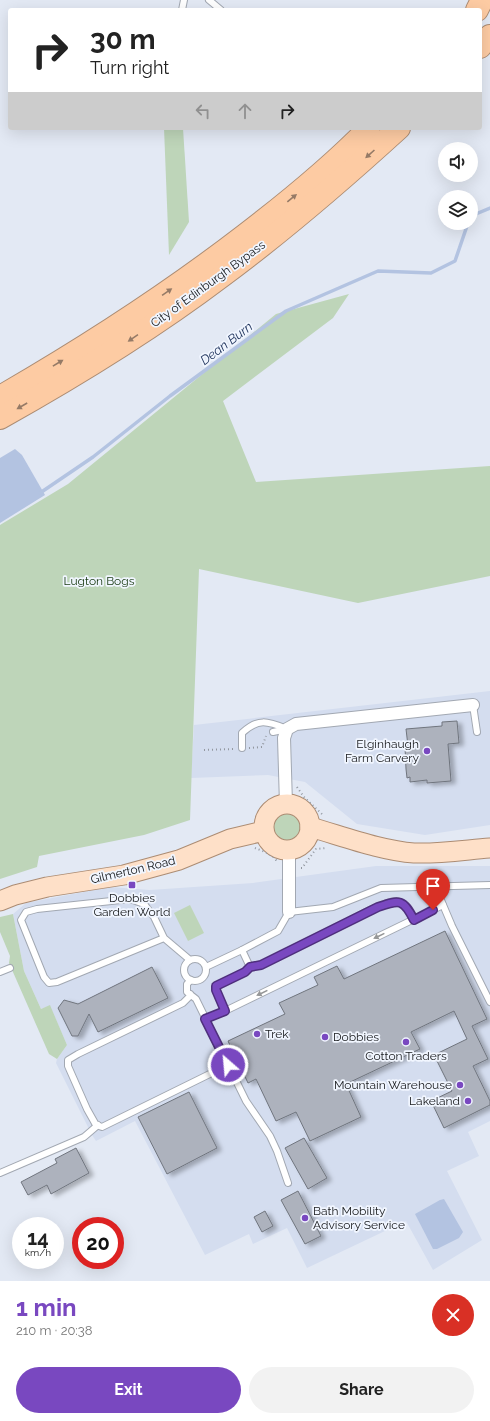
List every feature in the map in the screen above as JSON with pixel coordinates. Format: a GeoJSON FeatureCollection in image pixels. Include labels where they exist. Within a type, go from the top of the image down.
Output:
{"type":"FeatureCollection","features":[{"type":"Feature","properties":{"kind":"highway"},"geometry":{"type":"LineString","coordinates":[[482,45],[490,36]]}},
{"type":"Feature","properties":{"kind":"highway","name":"City of Edinburgh Bypass"},"geometry":{"type":"LineString","coordinates":[[0,397],[98,338],[206,265],[330,166],[367,130]]}},
{"type":"Feature","properties":{"kind":"highway","name":"City of Edinburgh Bypass"},"geometry":{"type":"LineString","coordinates":[[0,418],[106,356],[222,276],[313,204],[397,130]]}},
{"type":"Feature","properties":{"kind":"main road"},"geometry":{"type":"LineString","coordinates":[[286,804],[293,804],[306,813],[310,827],[306,840],[296,848],[289,850],[276,847],[271,843],[264,831],[264,823],[272,809],[278,805],[286,804]]}},
{"type":"Feature","properties":{"kind":"main road"},"geometry":{"type":"LineString","coordinates":[[310,827],[391,849],[413,852],[490,848]]}},
{"type":"Feature","properties":{"kind":"main road","name":"Gilmerton Road"},"geometry":{"type":"LineString","coordinates":[[0,901],[34,890],[124,875],[179,860],[230,839],[264,831]]}},
{"type":"Feature","properties":{"kind":"street"},"geometry":{"type":"LineString","coordinates":[[286,804],[284,738],[287,729],[296,724],[473,705]]}},
{"type":"Feature","properties":{"kind":"street"},"geometry":{"type":"LineString","coordinates":[[289,850],[289,912]]}},
{"type":"Feature","properties":{"kind":"lane"},"geometry":{"type":"LineString","coordinates":[[209,0],[219,8]]}},
{"type":"Feature","properties":{"kind":"lane"},"geometry":{"type":"LineString","coordinates":[[473,705],[477,732]]}},
{"type":"Feature","properties":{"kind":"lane"},"geometry":{"type":"LineString","coordinates":[[242,748],[242,733],[250,725],[261,722],[272,723],[287,729]]}},
{"type":"Feature","properties":{"kind":"lane"},"geometry":{"type":"LineString","coordinates":[[274,732],[287,729]]}},
{"type":"Feature","properties":{"kind":"lane"},"geometry":{"type":"LineString","coordinates":[[206,967],[278,931],[289,912],[333,907],[381,888],[490,885]]}},
{"type":"Feature","properties":{"kind":"lane"},"geometry":{"type":"LineString","coordinates":[[435,886],[490,1002]]}},
{"type":"Feature","properties":{"kind":"lane"},"geometry":{"type":"LineString","coordinates":[[164,938],[57,982],[49,983],[44,977],[20,920],[26,912],[37,909],[130,899],[144,904],[154,917],[164,938],[190,960],[199,960],[202,962],[206,967],[205,974],[201,980],[191,980],[185,976],[184,969],[190,960]]}},
{"type":"Feature","properties":{"kind":"lane"},"geometry":{"type":"LineString","coordinates":[[225,1011],[216,990],[216,986],[245,972],[250,967],[261,965],[348,921],[395,901],[402,903],[407,907],[414,920]]}},
{"type":"Feature","properties":{"kind":"lane"},"geometry":{"type":"LineString","coordinates":[[205,1019],[225,1011],[443,905]]}},
{"type":"Feature","properties":{"kind":"lane"},"geometry":{"type":"LineString","coordinates":[[242,950],[250,967]]}},
{"type":"Feature","properties":{"kind":"lane"},"geometry":{"type":"LineString","coordinates":[[0,972],[10,968]]}},
{"type":"Feature","properties":{"kind":"lane"},"geometry":{"type":"LineString","coordinates":[[191,980],[187,984],[186,988],[188,992],[196,999],[246,1101],[270,1136],[288,1182]]}},
{"type":"Feature","properties":{"kind":"lane"},"geometry":{"type":"LineString","coordinates":[[98,1125],[87,1109],[68,1066],[68,1060],[183,1003],[190,996],[190,994]]}},
{"type":"Feature","properties":{"kind":"lane"},"geometry":{"type":"LineString","coordinates":[[0,1173],[84,1137],[98,1125],[102,1126],[228,1065]]}},
{"type":"Feature","properties":{"kind":"path"},"geometry":{"type":"LineString","coordinates":[[249,847],[263,851],[275,859],[280,869],[302,868],[316,849],[332,847]]}},
{"type":"Feature","properties":{"kind":"shaded area"},"geometry":{"type":"Polygon","coordinates":[[[490,691],[490,825],[425,835],[357,824],[305,782],[268,775],[191,778],[194,725],[490,691]]]}},
{"type":"Feature","properties":{"kind":"shaded area"},"geometry":{"type":"Polygon","coordinates":[[[376,866],[490,866],[490,1121],[468,1132],[479,1156],[447,1171],[482,1240],[433,1270],[406,1221],[307,1268],[287,1228],[253,1244],[249,1234],[205,1255],[135,1121],[96,1141],[92,1135],[56,1063],[57,1059],[67,1045],[50,1006],[41,1009],[24,971],[13,914],[26,903],[110,887],[150,890],[253,883],[376,866]]]}},
{"type":"Feature","properties":{"kind":"green space"},"geometry":{"type":"Polygon","coordinates":[[[164,130],[183,130],[189,222],[169,255],[164,130]]]}},
{"type":"Feature","properties":{"kind":"green space","name":"Lugton Bogs"},"geometry":{"type":"Polygon","coordinates":[[[349,294],[333,318],[223,401],[256,482],[490,466],[490,576],[358,603],[199,569],[190,820],[144,835],[39,856],[37,867],[0,879],[0,525],[68,484],[276,314],[349,294]]]}},
{"type":"Feature","properties":{"kind":"green space"},"geometry":{"type":"Polygon","coordinates":[[[284,811],[290,811],[300,818],[303,827],[302,833],[296,840],[290,843],[284,843],[274,836],[271,830],[271,824],[278,814],[284,811]]]}},
{"type":"Feature","properties":{"kind":"green space"},"geometry":{"type":"Polygon","coordinates":[[[190,905],[204,933],[188,941],[174,913],[190,905]]]}},
{"type":"Feature","properties":{"kind":"green space"},"geometry":{"type":"Polygon","coordinates":[[[13,914],[24,971],[41,1009],[50,1005],[67,1045],[57,1059],[49,1054],[9,963],[10,956],[0,932],[0,917],[13,914]]]}},
{"type":"Feature","properties":{"kind":"water"},"geometry":{"type":"Polygon","coordinates":[[[15,449],[22,455],[45,495],[0,523],[0,458],[15,449]]]}},
{"type":"Feature","properties":{"kind":"water"},"geometry":{"type":"Polygon","coordinates":[[[444,1199],[463,1232],[459,1238],[437,1249],[433,1249],[415,1214],[444,1199]]]}},
{"type":"Feature","properties":{"kind":"building","name":"Elginhaugh Farm Carvery"},"geometry":{"type":"Polygon","coordinates":[[[457,721],[459,743],[448,744],[451,781],[427,783],[427,780],[410,782],[410,777],[407,778],[406,769],[405,747],[408,746],[406,729],[442,726],[442,722],[457,721]]]}},
{"type":"Feature","properties":{"kind":"building","name":"Dobbies"},"geometry":{"type":"Polygon","coordinates":[[[445,931],[487,1019],[472,1026],[488,1059],[473,1066],[490,1101],[490,1105],[444,1128],[431,1101],[452,1091],[434,1055],[467,1039],[454,1011],[411,1032],[420,1049],[346,1084],[361,1117],[310,1141],[296,1112],[276,1121],[256,1079],[248,1083],[228,1041],[285,1014],[279,1003],[318,985],[314,977],[337,966],[344,979],[445,931]]]}},
{"type":"Feature","properties":{"kind":"building"},"geometry":{"type":"Polygon","coordinates":[[[152,967],[168,998],[98,1032],[89,1014],[78,1036],[72,1036],[58,1008],[64,1000],[78,1004],[152,967]]]}},
{"type":"Feature","properties":{"kind":"building"},"geometry":{"type":"Polygon","coordinates":[[[189,1092],[217,1148],[167,1174],[138,1117],[189,1092]]]}},
{"type":"Feature","properties":{"kind":"building"},"geometry":{"type":"Polygon","coordinates":[[[304,1138],[327,1178],[308,1189],[285,1148],[304,1138]]]}},
{"type":"Feature","properties":{"kind":"building"},"geometry":{"type":"Polygon","coordinates":[[[76,1148],[89,1173],[51,1194],[47,1185],[28,1195],[21,1182],[57,1163],[55,1159],[76,1148]]]}},
{"type":"Feature","properties":{"kind":"building"},"geometry":{"type":"Polygon","coordinates":[[[298,1191],[321,1236],[305,1244],[281,1200],[298,1191]]]}},
{"type":"Feature","properties":{"kind":"building"},"geometry":{"type":"Polygon","coordinates":[[[265,1211],[273,1226],[262,1232],[254,1217],[265,1211]]]}},
{"type":"Feature","properties":{"kind":"waterway","name":"Dean Burn"},"geometry":{"type":"LineString","coordinates":[[478,213],[490,208]]}},
{"type":"Feature","properties":{"kind":"waterway","name":"Dean Burn"},"geometry":{"type":"LineString","coordinates":[[40,493],[93,457],[170,396],[286,311],[378,271],[431,273],[455,261],[466,230]]}},
{"type":"Feature","properties":{"kind":"place","name":"Elginhaugh Farm Carvery"},"geometry":{"type":"Point","coordinates":[427,751]}},
{"type":"Feature","properties":{"kind":"place","name":"Dobbies Garden World"},"geometry":{"type":"Point","coordinates":[132,885]}},
{"type":"Feature","properties":{"kind":"place","name":"Trek"},"geometry":{"type":"Point","coordinates":[257,1034]}},
{"type":"Feature","properties":{"kind":"place","name":"Dobbies"},"geometry":{"type":"Point","coordinates":[325,1037]}},
{"type":"Feature","properties":{"kind":"place","name":"Cotton Traders"},"geometry":{"type":"Point","coordinates":[406,1042]}},
{"type":"Feature","properties":{"kind":"place","name":"Mountain Warehouse"},"geometry":{"type":"Point","coordinates":[460,1085]}},
{"type":"Feature","properties":{"kind":"place","name":"Lakeland"},"geometry":{"type":"Point","coordinates":[468,1101]}},
{"type":"Feature","properties":{"kind":"place","name":"Bath Mobility Advisory Service"},"geometry":{"type":"Point","coordinates":[305,1218]}},
{"type":"Feature","properties":{"kind":"route"},"geometry":{"type":"LineString","coordinates":[[228,1065],[205,1019],[225,1011],[216,990],[216,986],[245,972],[250,967],[261,965],[378,907],[395,901],[402,903],[407,907],[414,920],[433,910]]}}]}
